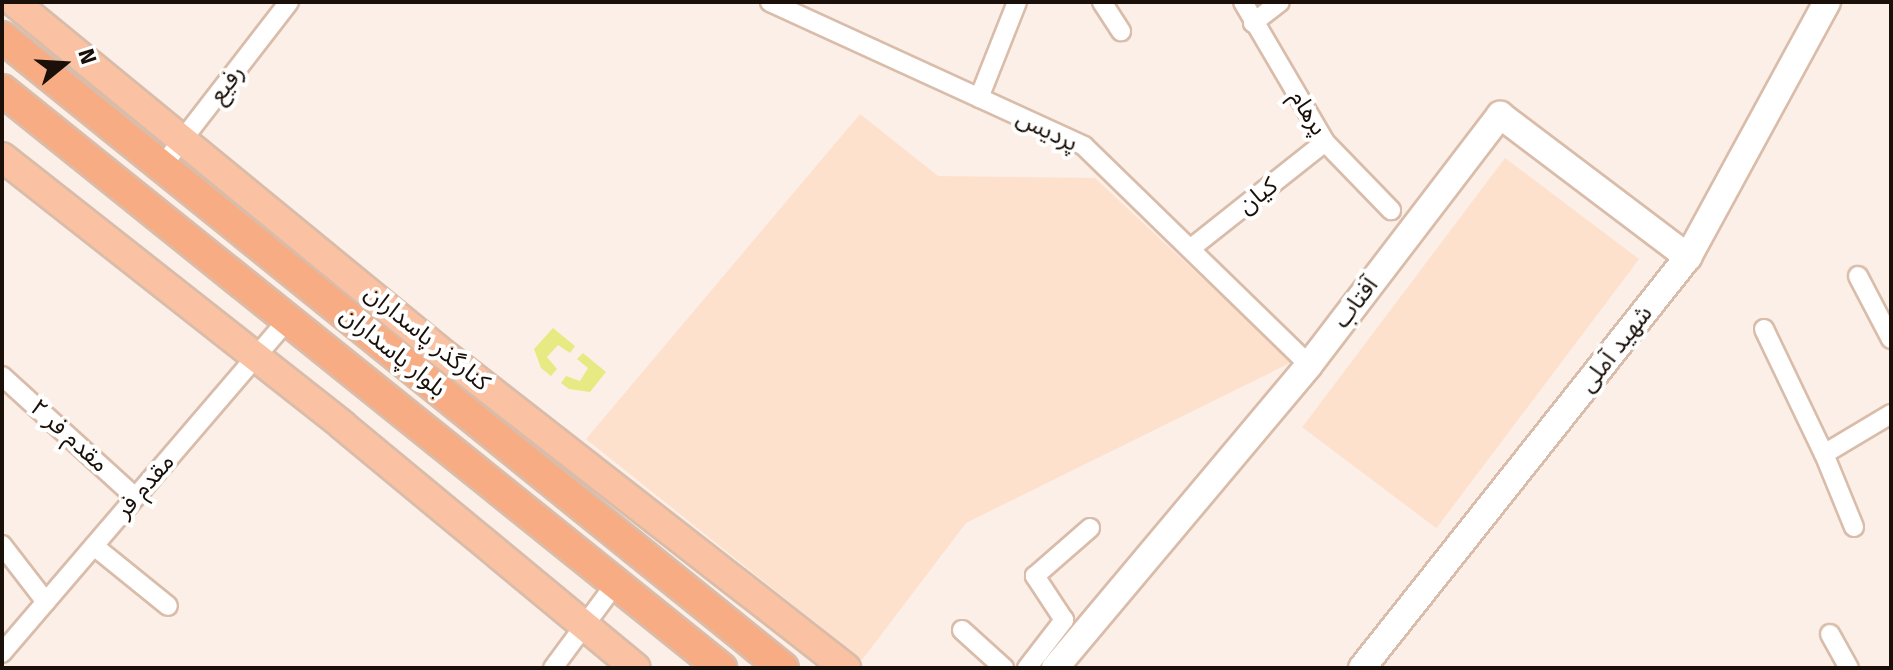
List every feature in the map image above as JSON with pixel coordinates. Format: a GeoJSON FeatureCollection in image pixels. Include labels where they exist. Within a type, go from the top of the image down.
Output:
{"type":"FeatureCollection","features":[{"type":"Feature","properties":{"kind":"highway","name":"بلوار پاسداران"},"geometry":{"type":"LineString","coordinates":[[2,37],[783,668]]}},
{"type":"Feature","properties":{"kind":"highway","name":"بلوار پاسداران"},"geometry":{"type":"LineString","coordinates":[[2,90],[721,668]]}},
{"type":"Feature","properties":{"kind":"main road","name":"کنارگذر پاسداران"},"geometry":{"type":"LineString","coordinates":[[14,2],[437,349],[846,668]]}},
{"type":"Feature","properties":{"kind":"main road","name":"شهید آملی"},"geometry":{"type":"LineString","coordinates":[[1362,668],[1688,257],[1827,2]]}},
{"type":"Feature","properties":{"kind":"main road","name":"آفتاب"},"geometry":{"type":"LineString","coordinates":[[1055,668],[1309,365],[1500,115],[1688,257]]}},
{"type":"Feature","properties":{"kind":"main road"},"geometry":{"type":"LineString","coordinates":[[2,157],[255,357],[636,668]]}},
{"type":"Feature","properties":{"kind":"street","name":"پردیس"},"geometry":{"type":"LineString","coordinates":[[770,2],[1084,146],[1309,365]]}},
{"type":"Feature","properties":{"kind":"street"},"geometry":{"type":"LineString","coordinates":[[979,98],[1017,2]]}},
{"type":"Feature","properties":{"kind":"street"},"geometry":{"type":"LineString","coordinates":[[1102,2],[1121,31]]}},
{"type":"Feature","properties":{"kind":"street","name":"پرهام"},"geometry":{"type":"LineString","coordinates":[[1243,2],[1325,142],[1391,210]]}},
{"type":"Feature","properties":{"kind":"street"},"geometry":{"type":"LineString","coordinates":[[1253,23],[1280,2]]}},
{"type":"Feature","properties":{"kind":"street","name":"رفیع"},"geometry":{"type":"LineString","coordinates":[[163,165],[284,4]]}},
{"type":"Feature","properties":{"kind":"street","name":"کیان"},"geometry":{"type":"LineString","coordinates":[[1190,249],[1325,142]]}},
{"type":"Feature","properties":{"kind":"street"},"geometry":{"type":"LineString","coordinates":[[1858,276],[1891,339]]}},
{"type":"Feature","properties":{"kind":"street","name":"مقدم فر"},"geometry":{"type":"LineString","coordinates":[[2,653],[288,319]]}},
{"type":"Feature","properties":{"kind":"street"},"geometry":{"type":"LineString","coordinates":[[1764,329],[1824,454],[1854,527]]}},
{"type":"Feature","properties":{"kind":"street","name":"مقدم فر ۲"},"geometry":{"type":"LineString","coordinates":[[2,376],[135,497]]}},
{"type":"Feature","properties":{"kind":"street"},"geometry":{"type":"LineString","coordinates":[[1824,454],[1891,414]]}},
{"type":"Feature","properties":{"kind":"street"},"geometry":{"type":"LineString","coordinates":[[1027,668],[1064,620],[1035,576],[1090,528]]}},
{"type":"Feature","properties":{"kind":"street"},"geometry":{"type":"LineString","coordinates":[[2,545],[46,602]]}},
{"type":"Feature","properties":{"kind":"street"},"geometry":{"type":"LineString","coordinates":[[94,546],[168,606]]}},
{"type":"Feature","properties":{"kind":"street"},"geometry":{"type":"LineString","coordinates":[[553,668],[616,583]]}},
{"type":"Feature","properties":{"kind":"street"},"geometry":{"type":"LineString","coordinates":[[962,630],[1004,668]]}},
{"type":"Feature","properties":{"kind":"street"},"geometry":{"type":"LineString","coordinates":[[1830,634],[1849,668]]}},
{"type":"Feature","properties":{"kind":"shaded area"},"geometry":{"type":"Polygon","coordinates":[[[860,114],[938,176],[1095,178],[1292,362],[966,523],[862,660],[586,439],[860,114]]]}},
{"type":"Feature","properties":{"kind":"shaded area"},"geometry":{"type":"Polygon","coordinates":[[[1505,158],[1639,259],[1436,528],[1302,427],[1505,158]]]}},
{"type":"Feature","properties":{"kind":"green space"},"geometry":{"type":"Polygon","coordinates":[[[553,328],[575,346],[570,353],[558,345],[547,357],[557,369],[551,376],[541,368],[534,349],[553,328]]]}},
{"type":"Feature","properties":{"kind":"green space"},"geometry":{"type":"Polygon","coordinates":[[[583,353],[606,372],[590,392],[569,389],[561,383],[566,376],[580,381],[588,368],[577,359],[583,353]]]}}]}
